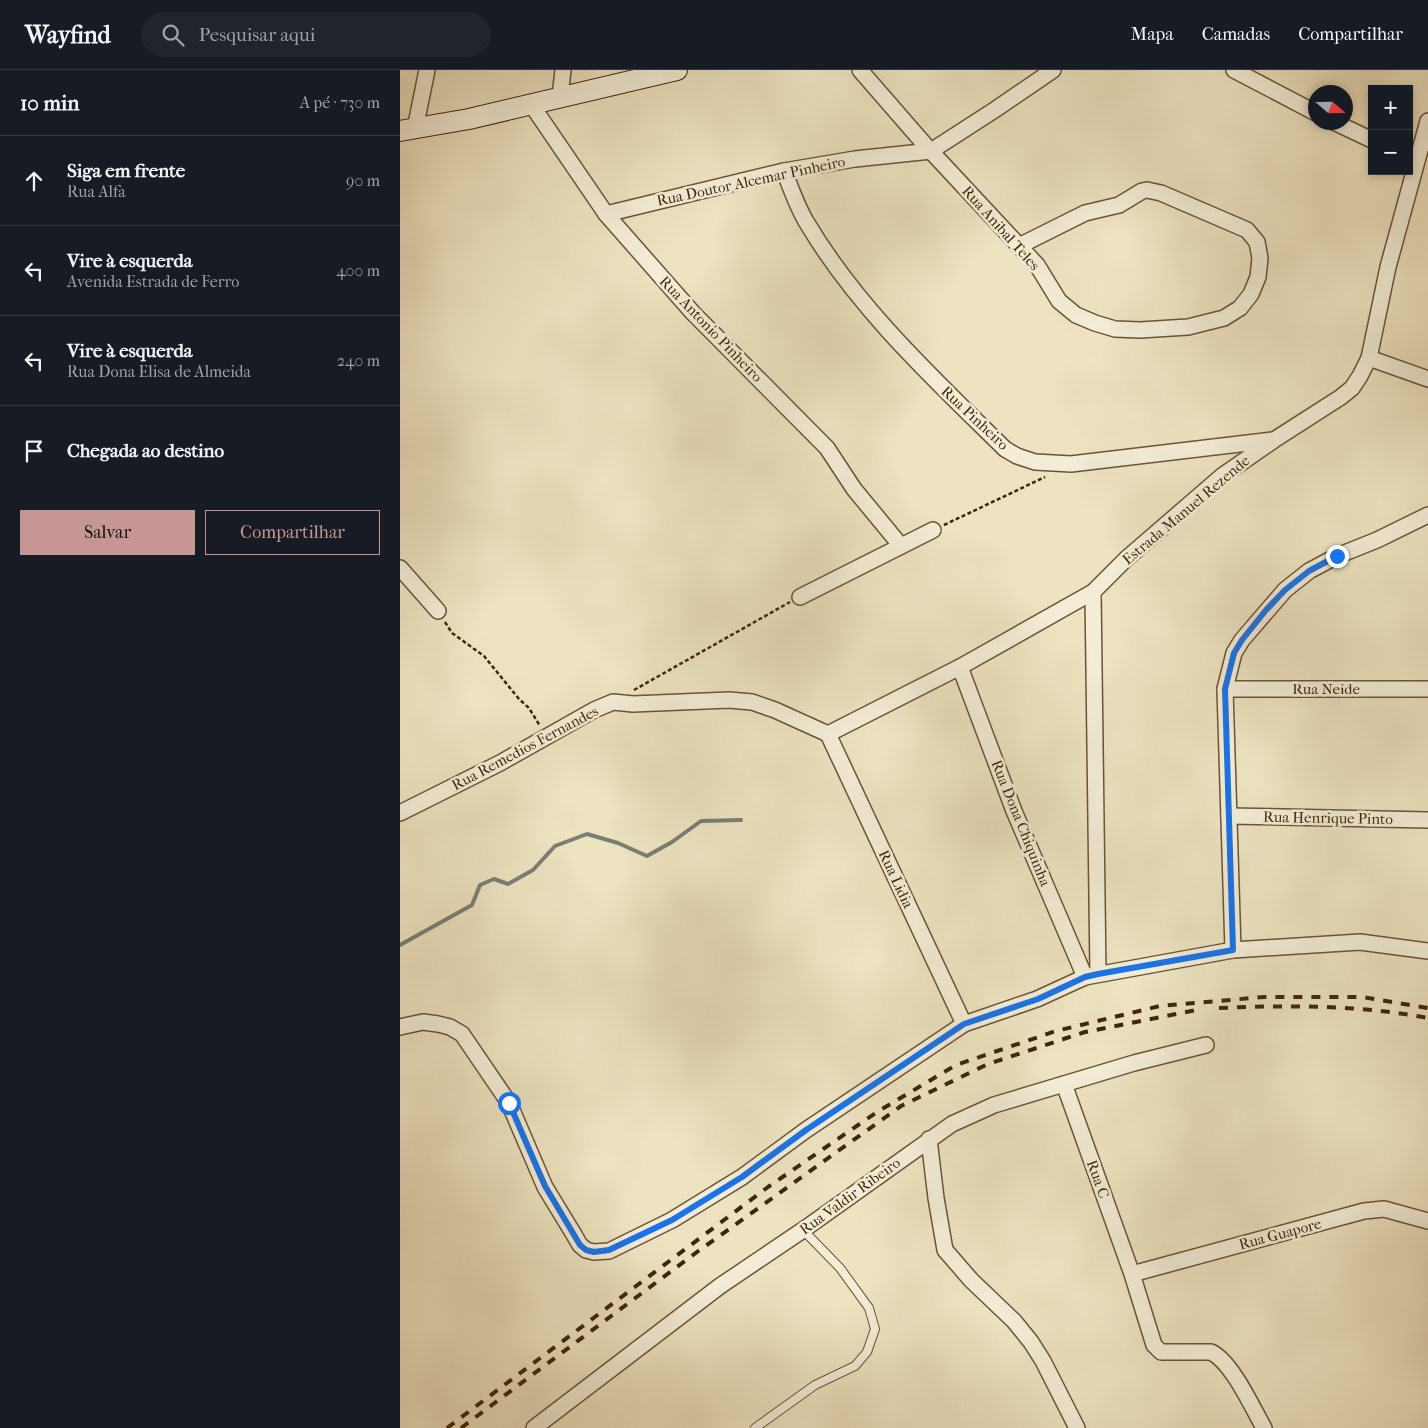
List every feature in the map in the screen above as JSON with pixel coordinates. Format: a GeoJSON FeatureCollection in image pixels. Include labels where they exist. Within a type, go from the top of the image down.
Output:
{"type":"FeatureCollection","features":[{"type":"Feature","properties":{"kind":"main road"},"geometry":{"type":"LineString","coordinates":[[407,130],[469,119],[677,70]]}},
{"type":"Feature","properties":{"kind":"street"},"geometry":{"type":"LineString","coordinates":[[407,130],[427,70]]}},
{"type":"Feature","properties":{"kind":"street"},"geometry":{"type":"LineString","coordinates":[[560,97],[563,70]]}},
{"type":"Feature","properties":{"kind":"street","name":"Rua Anibal Teles"},"geometry":{"type":"LineString","coordinates":[[860,70],[931,151],[1019,246],[1037,265],[1059,301],[1076,315],[1115,329],[1166,330],[1188,328],[1224,318],[1240,308],[1251,294],[1258,277],[1260,258],[1257,242],[1247,230],[1161,193],[1147,190],[1119,205],[1085,213],[1019,246]]}},
{"type":"Feature","properties":{"kind":"street","name":"Rua Doutor Alcemar Pinheiro"},"geometry":{"type":"LineString","coordinates":[[606,214],[784,171],[855,159],[931,151],[1053,70]]}},
{"type":"Feature","properties":{"kind":"street"},"geometry":{"type":"LineString","coordinates":[[1234,70],[1308,109]]}},
{"type":"Feature","properties":{"kind":"street","name":"Rua Antonio Pinheiro"},"geometry":{"type":"LineString","coordinates":[[531,104],[606,214],[693,313],[827,448],[854,488],[901,546]]}},
{"type":"Feature","properties":{"kind":"street","name":"Estrada Manuel Rezende"},"geometry":{"type":"LineString","coordinates":[[1413,158],[1428,121]]}},
{"type":"Feature","properties":{"kind":"street"},"geometry":{"type":"LineString","coordinates":[[1351,130],[1368,138]]}},
{"type":"Feature","properties":{"kind":"street","name":"Rua Pinheiro"},"geometry":{"type":"LineString","coordinates":[[784,171],[806,222],[826,254],[877,318],[932,377],[1005,449],[1016,456],[1035,462],[1071,464],[1274,440]]}},
{"type":"Feature","properties":{"kind":"street","name":"Estrada Manuel Rezende"},"geometry":{"type":"LineString","coordinates":[[828,734],[960,667],[1093,592],[1126,559],[1222,476],[1352,388],[1369,358],[1409,175]]}},
{"type":"Feature","properties":{"kind":"street"},"geometry":{"type":"LineString","coordinates":[[1369,358],[1428,379]]}},
{"type":"Feature","properties":{"kind":"street"},"geometry":{"type":"LineString","coordinates":[[1233,950],[1225,689],[1234,653],[1242,640],[1285,590],[1309,571],[1428,514]]}},
{"type":"Feature","properties":{"kind":"street"},"geometry":{"type":"LineString","coordinates":[[800,597],[933,530]]}},
{"type":"Feature","properties":{"kind":"street"},"geometry":{"type":"LineString","coordinates":[[400,568],[438,611]]}},
{"type":"Feature","properties":{"kind":"street"},"geometry":{"type":"LineString","coordinates":[[1092,975],[1093,592]]}},
{"type":"Feature","properties":{"kind":"street","name":"Rua Dona Chiquinha"},"geometry":{"type":"LineString","coordinates":[[960,667],[1014,810],[1092,975]]}},
{"type":"Feature","properties":{"kind":"street","name":"Rua Neide"},"geometry":{"type":"LineString","coordinates":[[1225,689],[1428,688]]}},
{"type":"Feature","properties":{"kind":"street","name":"Rua Remedios Fernandes"},"geometry":{"type":"LineString","coordinates":[[400,814],[548,738],[594,710],[613,702],[633,704],[730,700],[752,702],[775,710],[828,734]]}},
{"type":"Feature","properties":{"kind":"street","name":"Rua Lidia"},"geometry":{"type":"LineString","coordinates":[[828,734],[964,1024]]}},
{"type":"Feature","properties":{"kind":"street","name":"Rua Henrique Pinto"},"geometry":{"type":"LineString","coordinates":[[1229,816],[1428,820]]}},
{"type":"Feature","properties":{"kind":"street"},"geometry":{"type":"LineString","coordinates":[[400,1027],[423,1022],[450,1026],[462,1034],[509,1103],[545,1186],[573,1234],[580,1245],[586,1250],[594,1252],[609,1250],[672,1220],[742,1177],[806,1130],[964,1024],[1038,999],[1092,975],[1233,950],[1360,942],[1428,952]]}},
{"type":"Feature","properties":{"kind":"street","name":"Rua Valdir Ribeiro"},"geometry":{"type":"LineString","coordinates":[[534,1428],[720,1286],[803,1230],[952,1124],[994,1105],[1134,1063],[1206,1045]]}},
{"type":"Feature","properties":{"kind":"street","name":"Rua C"},"geometry":{"type":"LineString","coordinates":[[1064,1084],[1132,1274],[1154,1345],[1161,1352],[1211,1352],[1216,1354],[1227,1364],[1264,1428]]}},
{"type":"Feature","properties":{"kind":"street"},"geometry":{"type":"LineString","coordinates":[[929,1139],[945,1250],[971,1280],[1014,1321],[1031,1342],[1077,1428]]}},
{"type":"Feature","properties":{"kind":"street","name":"Rua Guapore"},"geometry":{"type":"LineString","coordinates":[[1132,1274],[1375,1209],[1384,1209],[1428,1221]]}},
{"type":"Feature","properties":{"kind":"lane"},"geometry":{"type":"LineString","coordinates":[[755,1428],[815,1385],[855,1366],[867,1352],[875,1329],[869,1308],[840,1268],[803,1230]]}},
{"type":"Feature","properties":{"kind":"path"},"geometry":{"type":"LineString","coordinates":[[933,530],[1045,476]]}},
{"type":"Feature","properties":{"kind":"path"},"geometry":{"type":"LineString","coordinates":[[613,702],[800,597]]}},
{"type":"Feature","properties":{"kind":"path"},"geometry":{"type":"LineString","coordinates":[[438,611],[452,633],[484,656],[519,699],[529,708],[548,738]]}},
{"type":"Feature","properties":{"kind":"waterway"},"geometry":{"type":"LineString","coordinates":[[400,945],[472,905],[480,885],[494,879],[508,884],[533,870],[555,846],[587,834],[618,843],[647,856],[672,842],[701,821],[741,820]]}},
{"type":"Feature","properties":{"kind":"railway"},"geometry":{"type":"LineString","coordinates":[[447,1428],[768,1187],[877,1112],[956,1065],[1056,1031],[1160,1006],[1264,997],[1362,997],[1428,1008]]}},
{"type":"Feature","properties":{"kind":"railway"},"geometry":{"type":"LineString","coordinates":[[1219,1008],[1271,1006],[1350,1008],[1428,1018]]}},
{"type":"Feature","properties":{"kind":"railway"},"geometry":{"type":"LineString","coordinates":[[461,1428],[697,1252],[901,1106],[988,1064],[1085,1032],[1201,1009]]}},
{"type":"Feature","properties":{"kind":"route"},"geometry":{"type":"LineString","coordinates":[[509,1103],[545,1186],[580,1245],[586,1250],[594,1252],[609,1250],[672,1220],[742,1177],[806,1130],[964,1024],[1038,999],[1085,977],[1233,950],[1225,689],[1229,668],[1234,653],[1242,640],[1285,590],[1309,571],[1337,556]]}}]}
